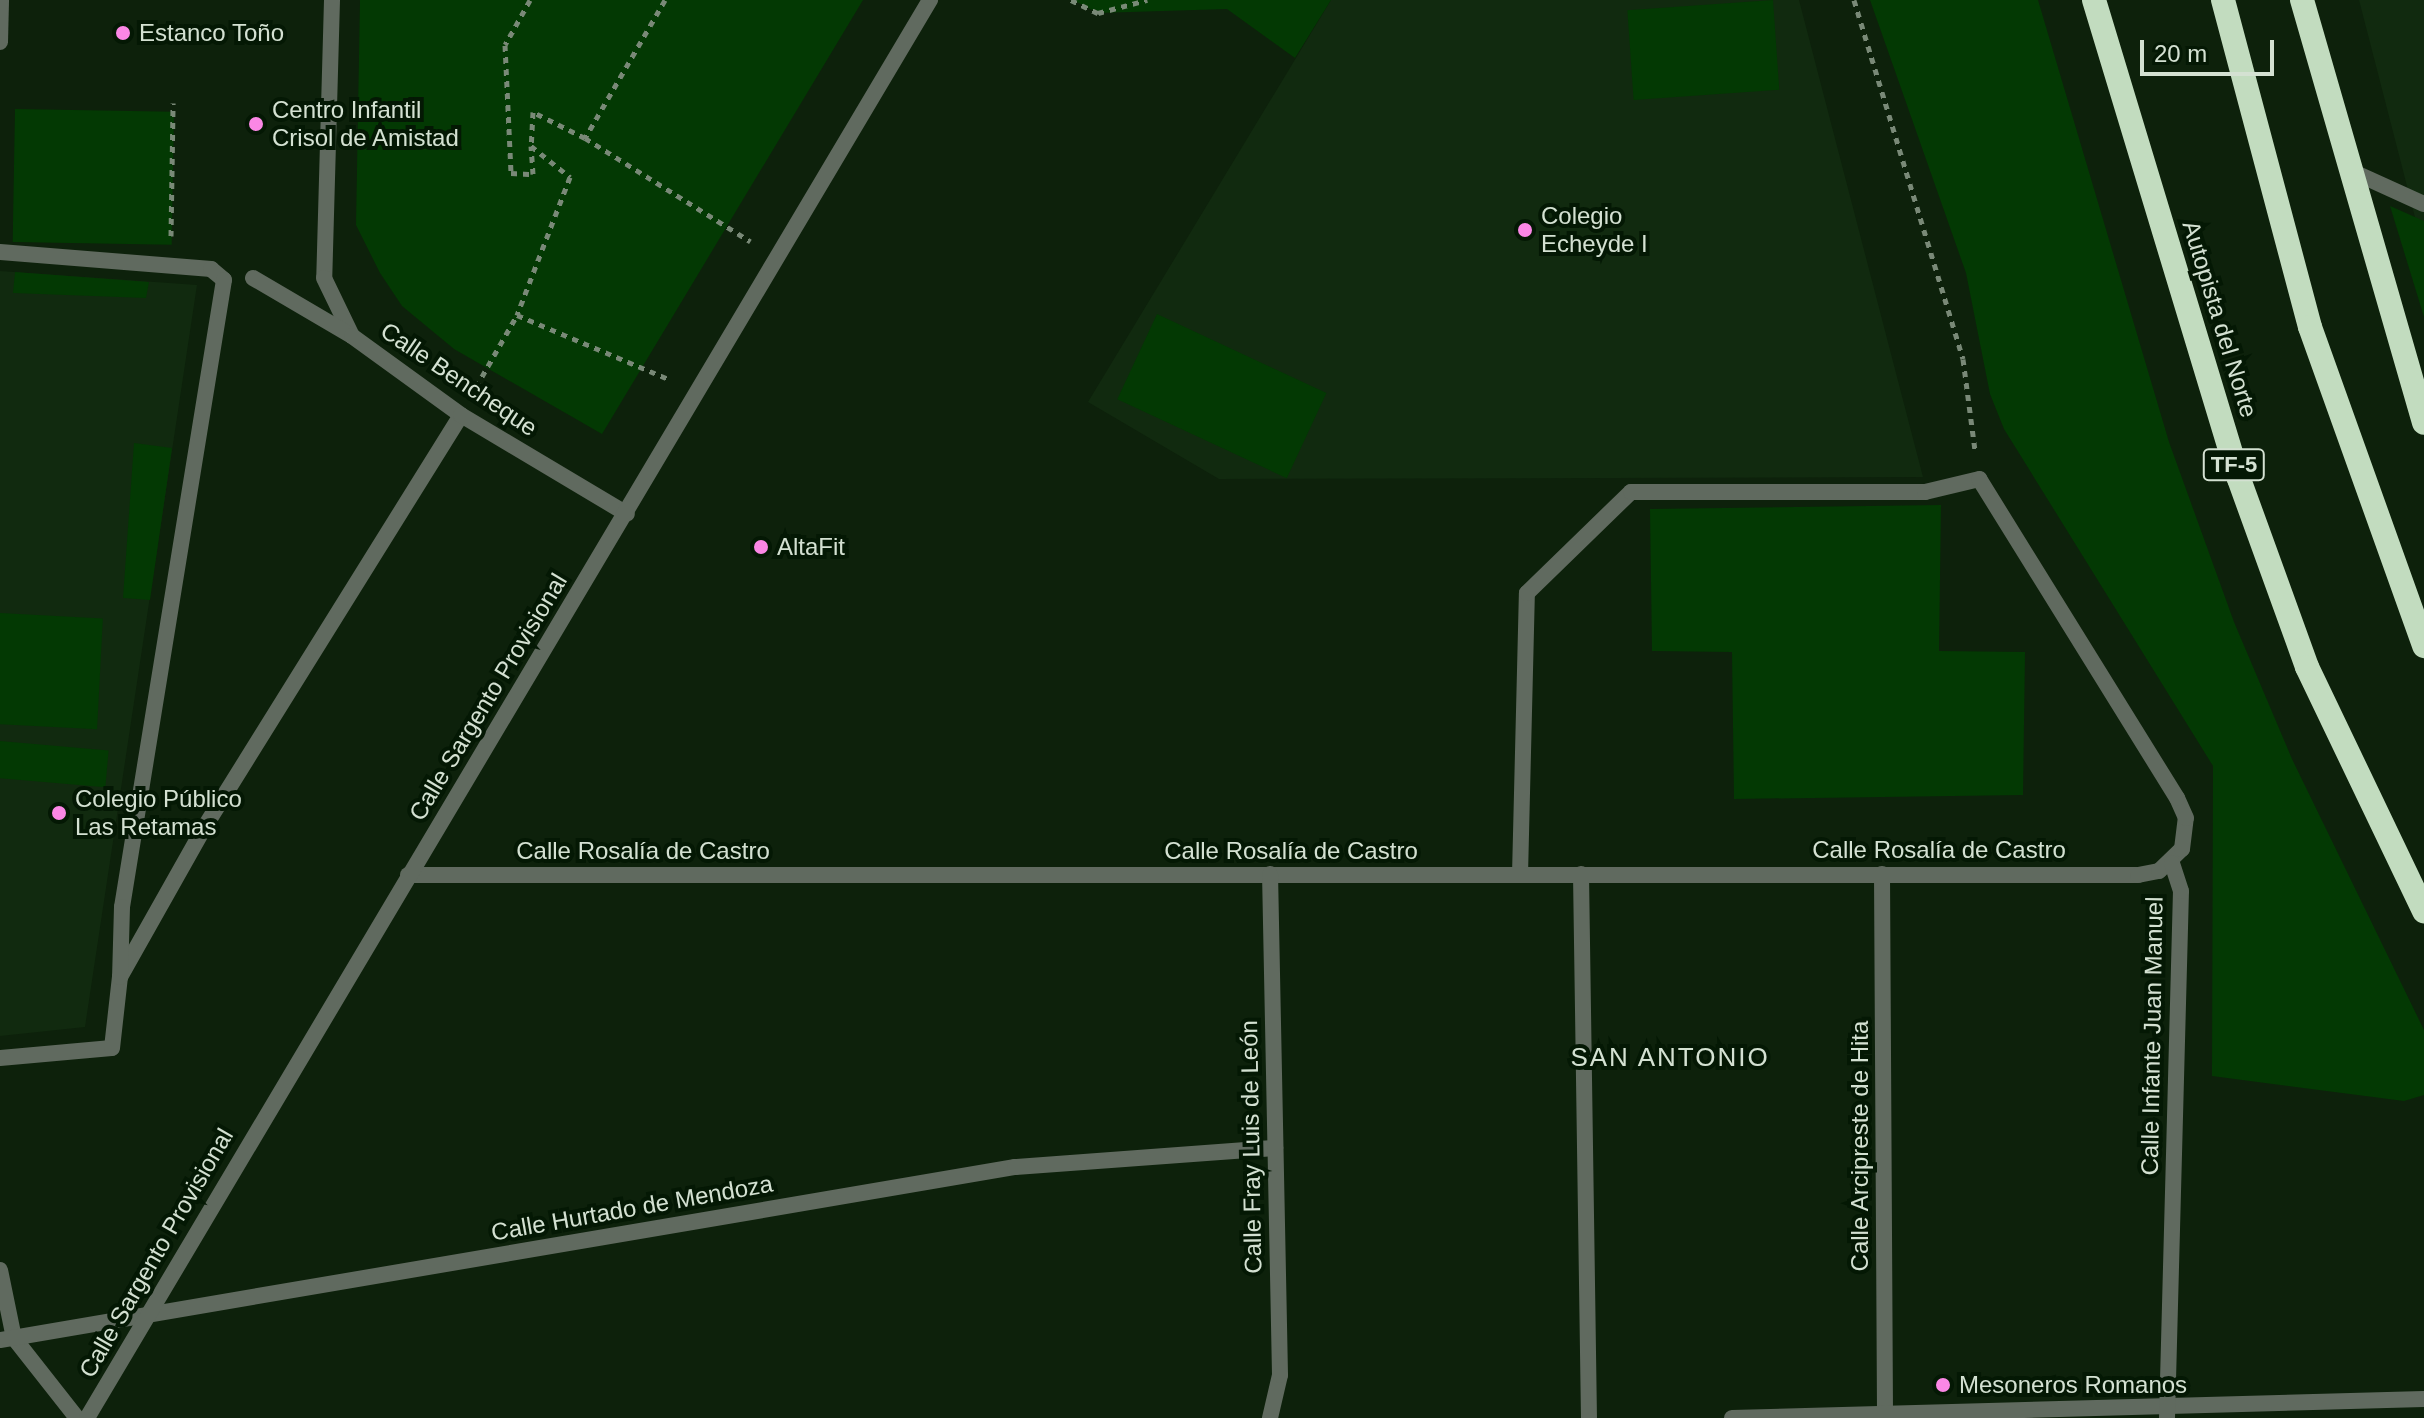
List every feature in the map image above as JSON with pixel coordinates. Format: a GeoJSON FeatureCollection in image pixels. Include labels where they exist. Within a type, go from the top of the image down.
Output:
{"type":"FeatureCollection","features":[{"type":"Feature","properties":{"kind":"highway","name":"Autopista del Norte"},"geometry":{"type":"LineString","coordinates":[[2094,0],[2239,479],[2307,667],[2424,911]]}},
{"type":"Feature","properties":{"kind":"highway"},"geometry":{"type":"LineString","coordinates":[[2223,0],[2310,327],[2424,646]]}},
{"type":"Feature","properties":{"kind":"highway"},"geometry":{"type":"LineString","coordinates":[[2302,0],[2349,170],[2422,408]]}},
{"type":"Feature","properties":{"kind":"street"},"geometry":{"type":"LineString","coordinates":[[0,42],[1,0]]}},
{"type":"Feature","properties":{"kind":"street","name":"Calle Bencheque"},"geometry":{"type":"LineString","coordinates":[[332,0],[324,278],[352,336],[461,415],[627,514]]}},
{"type":"Feature","properties":{"kind":"street","name":"Calle Sargento Provisional"},"geometry":{"type":"LineString","coordinates":[[87,1418],[146,1314],[627,514],[930,0]]}},
{"type":"Feature","properties":{"kind":"street"},"geometry":{"type":"LineString","coordinates":[[2349,170],[2424,204]]}},
{"type":"Feature","properties":{"kind":"street"},"geometry":{"type":"LineString","coordinates":[[0,252],[211,269],[224,280],[122,907],[120,977],[112,1048],[0,1058]]}},
{"type":"Feature","properties":{"kind":"street"},"geometry":{"type":"LineString","coordinates":[[253,278],[352,336]]}},
{"type":"Feature","properties":{"kind":"street"},"geometry":{"type":"LineString","coordinates":[[120,977],[204,828],[461,415]]}},
{"type":"Feature","properties":{"kind":"street"},"geometry":{"type":"LineString","coordinates":[[1520,875],[1527,593],[1631,492],[1925,492],[1979,479]]}},
{"type":"Feature","properties":{"kind":"street","name":"Calle Infante Juan Manuel"},"geometry":{"type":"LineString","coordinates":[[1979,479],[2177,798],[2185,834],[2172,863],[2181,891],[2167,1414]]}},
{"type":"Feature","properties":{"kind":"street","name":"Calle Rosalía de Castro"},"geometry":{"type":"LineString","coordinates":[[408,875],[2138,875],[2172,863]]}},
{"type":"Feature","properties":{"kind":"street","name":"Calle Fray Luis de León"},"geometry":{"type":"LineString","coordinates":[[1270,874],[1280,1375],[1270,1418]]}},
{"type":"Feature","properties":{"kind":"street"},"geometry":{"type":"LineString","coordinates":[[1581,874],[1589,1418]]}},
{"type":"Feature","properties":{"kind":"street","name":"Calle Arcipreste de Hita"},"geometry":{"type":"LineString","coordinates":[[1882,874],[1885,1417]]}},
{"type":"Feature","properties":{"kind":"street","name":"Calle Hurtado de Mendoza"},"geometry":{"type":"LineString","coordinates":[[7,1339],[1015,1167],[1275,1148]]}},
{"type":"Feature","properties":{"kind":"street"},"geometry":{"type":"LineString","coordinates":[[0,1270],[7,1339],[77,1418]]}},
{"type":"Feature","properties":{"kind":"street"},"geometry":{"type":"LineString","coordinates":[[1732,1418],[2167,1414],[2424,1399]]}},
{"type":"Feature","properties":{"kind":"path"},"geometry":{"type":"LineString","coordinates":[[530,0],[505,45],[511,173],[533,174],[533,112],[585,138],[778,259]]}},
{"type":"Feature","properties":{"kind":"path"},"geometry":{"type":"LineString","coordinates":[[585,138],[665,0]]}},
{"type":"Feature","properties":{"kind":"path"},"geometry":{"type":"LineString","coordinates":[[1071,0],[1098,13],[1147,0]]}},
{"type":"Feature","properties":{"kind":"path"},"geometry":{"type":"LineString","coordinates":[[1854,0],[1963,359],[1979,479]]}},
{"type":"Feature","properties":{"kind":"path"},"geometry":{"type":"LineString","coordinates":[[171,244],[173,103]]}},
{"type":"Feature","properties":{"kind":"path"},"geometry":{"type":"LineString","coordinates":[[461,415],[517,315],[570,177],[531,146]]}},
{"type":"Feature","properties":{"kind":"path"},"geometry":{"type":"LineString","coordinates":[[517,315],[699,392]]}},
{"type":"Feature","properties":{"kind":"shaded area","name":"Colegio Echeyde I"},"geometry":{"type":"Polygon","coordinates":[[[1331,0],[1799,0],[1923,477],[1219,479],[1088,402],[1331,0]]]}},
{"type":"Feature","properties":{"kind":"shaded area"},"geometry":{"type":"Polygon","coordinates":[[[2359,0],[2424,0],[2424,252],[2359,0]]]}},
{"type":"Feature","properties":{"kind":"shaded area","name":"Colegio Público Las Retamas"},"geometry":{"type":"Polygon","coordinates":[[[0,271],[197,285],[85,1027],[0,1036],[0,271]]]}},
{"type":"Feature","properties":{"kind":"green space"},"geometry":{"type":"Polygon","coordinates":[[[360,0],[863,0],[602,434],[454,349],[402,306],[380,273],[356,225],[360,0]]]}},
{"type":"Feature","properties":{"kind":"green space"},"geometry":{"type":"Polygon","coordinates":[[[1073,0],[1331,0],[1295,58],[1227,9],[1098,13],[1073,0]]]}},
{"type":"Feature","properties":{"kind":"green space"},"geometry":{"type":"Polygon","coordinates":[[[1773,0],[1779,90],[1634,100],[1627,10],[1773,0]]]}},
{"type":"Feature","properties":{"kind":"green space"},"geometry":{"type":"Polygon","coordinates":[[[1870,0],[2038,0],[2169,442],[2234,622],[2292,759],[2424,1030],[2424,1095],[2404,1101],[2212,1076],[2213,766],[2004,429],[1990,394],[1966,273],[1870,0]]]}},
{"type":"Feature","properties":{"kind":"green space"},"geometry":{"type":"Polygon","coordinates":[[[15,109],[174,112],[172,245],[13,242],[15,109]]]}},
{"type":"Feature","properties":{"kind":"green space"},"geometry":{"type":"Polygon","coordinates":[[[2390,206],[2424,221],[2424,317],[2390,206]]]}},
{"type":"Feature","properties":{"kind":"green space"},"geometry":{"type":"Polygon","coordinates":[[[15,272],[149,282],[146,298],[13,293],[15,272]]]}},
{"type":"Feature","properties":{"kind":"green space"},"geometry":{"type":"Polygon","coordinates":[[[1157,314],[1326,393],[1287,478],[1117,399],[1157,314]]]}},
{"type":"Feature","properties":{"kind":"green space"},"geometry":{"type":"Polygon","coordinates":[[[134,443],[172,448],[150,600],[123,598],[134,443]]]}},
{"type":"Feature","properties":{"kind":"green space"},"geometry":{"type":"Polygon","coordinates":[[[1941,505],[1939,651],[2025,652],[2023,795],[1734,799],[1732,652],[1652,651],[1650,509],[1941,505]]]}},
{"type":"Feature","properties":{"kind":"green space"},"geometry":{"type":"Polygon","coordinates":[[[0,613],[103,618],[97,729],[0,724],[0,613]]]}},
{"type":"Feature","properties":{"kind":"green space"},"geometry":{"type":"Polygon","coordinates":[[[0,741],[109,750],[105,787],[0,778],[0,741]]]}},
{"type":"Feature","properties":{"kind":"place","name":"Estanco Toño"},"geometry":{"type":"Point","coordinates":[123,33]}},
{"type":"Feature","properties":{"kind":"place","name":"Centro Infantil Crisol de Amistad"},"geometry":{"type":"Point","coordinates":[256,124]}},
{"type":"Feature","properties":{"kind":"place","name":"Colegio Echeyde I"},"geometry":{"type":"Point","coordinates":[1525,230]}},
{"type":"Feature","properties":{"kind":"place","name":"AltaFit"},"geometry":{"type":"Point","coordinates":[761,547]}},
{"type":"Feature","properties":{"kind":"place","name":"Colegio Público Las Retamas"},"geometry":{"type":"Point","coordinates":[59,813]}},
{"type":"Feature","properties":{"kind":"place","name":"Mesoneros Romanos"},"geometry":{"type":"Point","coordinates":[1943,1385]}},
{"type":"Feature","properties":{"kind":"district","name":"SAN ANTONIO"},"geometry":{"type":"Point","coordinates":[1670,1058]}}]}
